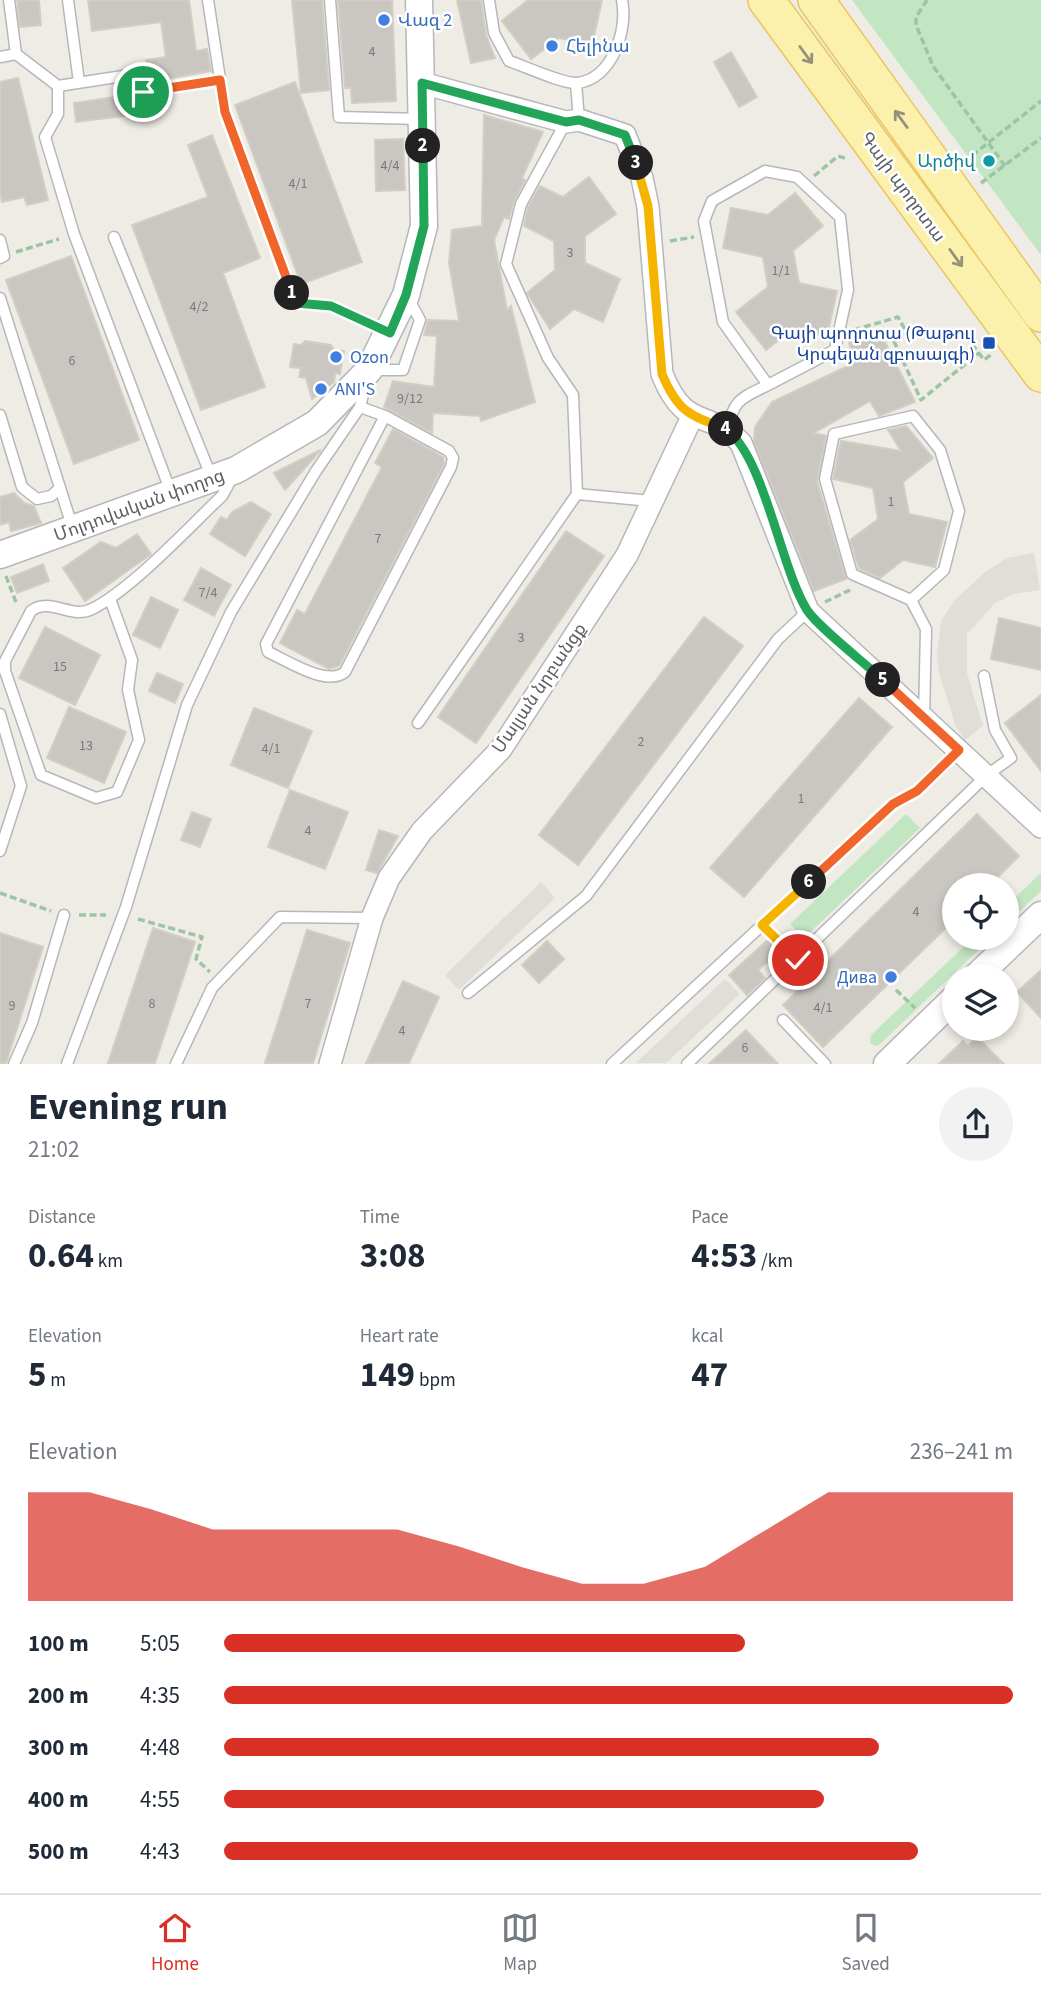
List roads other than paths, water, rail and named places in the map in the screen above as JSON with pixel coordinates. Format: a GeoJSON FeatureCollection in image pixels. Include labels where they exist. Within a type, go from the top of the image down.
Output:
{"type":"FeatureCollection","features":[{"type":"Feature","properties":{"kind":"main road","name":"Գայի պողոտա"},"geometry":{"type":"LineString","coordinates":[[766,0],[1041,374]]}},
{"type":"Feature","properties":{"kind":"main road"},"geometry":{"type":"LineString","coordinates":[[816,0],[1041,314]]}},
{"type":"Feature","properties":{"kind":"street","name":"Մոլդովական փողոց"},"geometry":{"type":"LineString","coordinates":[[2,564],[73,529],[224,475],[317,424],[369,370],[390,333],[406,295],[424,226],[419,0]]}},
{"type":"Feature","properties":{"kind":"street"},"geometry":{"type":"LineString","coordinates":[[422,83],[625,135],[642,178],[648,206],[662,374],[670,393],[692,417],[728,429],[741,443],[808,611],[1041,827]]}},
{"type":"Feature","properties":{"kind":"street","name":"Մալյան նրբանցք"},"geometry":{"type":"LineString","coordinates":[[330,1063],[372,918],[389,878],[422,831],[501,749],[627,555],[650,500],[692,417]]}},
{"type":"Feature","properties":{"kind":"street"},"geometry":{"type":"LineString","coordinates":[[990,964],[1041,915]]}},
{"type":"Feature","properties":{"kind":"street"},"geometry":{"type":"LineString","coordinates":[[887,1063],[942,1010]]}},
{"type":"Feature","properties":{"kind":"lane"},"geometry":{"type":"LineString","coordinates":[[9,0],[16,54],[58,86],[123,76],[143,92],[220,80]]}},
{"type":"Feature","properties":{"kind":"lane"},"geometry":{"type":"LineString","coordinates":[[68,0],[79,82]]}},
{"type":"Feature","properties":{"kind":"lane"},"geometry":{"type":"LineString","coordinates":[[208,0],[225,112],[296,303],[331,306],[390,333]]}},
{"type":"Feature","properties":{"kind":"lane"},"geometry":{"type":"LineString","coordinates":[[330,0],[339,117],[423,119]]}},
{"type":"Feature","properties":{"kind":"lane"},"geometry":{"type":"LineString","coordinates":[[489,0],[494,33],[509,61],[576,83],[591,78],[614,58],[625,15],[622,0]]}},
{"type":"Feature","properties":{"kind":"lane"},"geometry":{"type":"LineString","coordinates":[[0,57],[16,54]]}},
{"type":"Feature","properties":{"kind":"lane"},"geometry":{"type":"LineString","coordinates":[[418,723],[577,494],[573,395],[548,358],[506,264],[521,204],[572,121],[576,83]]}},
{"type":"Feature","properties":{"kind":"lane"},"geometry":{"type":"LineString","coordinates":[[58,86],[58,114],[45,137],[74,234],[172,495]]}},
{"type":"Feature","properties":{"kind":"lane"},"geometry":{"type":"LineString","coordinates":[[728,429],[731,411],[738,400],[768,385],[835,350],[848,290],[840,217],[797,177],[765,171],[712,201],[704,221],[723,322],[768,385]]}},
{"type":"Feature","properties":{"kind":"lane"},"geometry":{"type":"LineString","coordinates":[[110,599],[132,660],[128,690],[139,740],[117,792],[96,798],[41,775],[5,671],[5,661],[31,611],[38,606],[79,614],[110,599],[222,496],[224,475],[114,237]]}},
{"type":"Feature","properties":{"kind":"lane"},"geometry":{"type":"LineString","coordinates":[[0,240],[2,257]]}},
{"type":"Feature","properties":{"kind":"lane"},"geometry":{"type":"LineString","coordinates":[[67,1063],[126,906],[187,705],[231,612],[316,471],[360,407],[369,370],[402,370],[420,320],[406,295]]}},
{"type":"Feature","properties":{"kind":"lane"},"geometry":{"type":"LineString","coordinates":[[0,298],[73,529]]}},
{"type":"Feature","properties":{"kind":"lane"},"geometry":{"type":"LineString","coordinates":[[360,407],[385,416],[449,451],[453,458],[451,467],[345,672],[339,677],[328,678],[268,652],[266,644],[385,416]]}},
{"type":"Feature","properties":{"kind":"lane"},"geometry":{"type":"LineString","coordinates":[[0,415],[22,487],[37,499],[51,496],[60,488]]}},
{"type":"Feature","properties":{"kind":"lane"},"geometry":{"type":"LineString","coordinates":[[911,600],[944,570],[958,511],[940,450],[913,416],[834,434],[825,479],[852,574],[911,600],[926,629],[924,718]]}},
{"type":"Feature","properties":{"kind":"lane"},"geometry":{"type":"LineString","coordinates":[[577,494],[650,500]]}},
{"type":"Feature","properties":{"kind":"lane"},"geometry":{"type":"LineString","coordinates":[[468,993],[586,896],[778,639],[808,611]]}},
{"type":"Feature","properties":{"kind":"lane"},"geometry":{"type":"LineString","coordinates":[[687,1063],[798,960],[987,775],[1011,758],[995,730],[984,676]]}},
{"type":"Feature","properties":{"kind":"lane"},"geometry":{"type":"LineString","coordinates":[[0,714],[21,786],[0,851]]}},
{"type":"Feature","properties":{"kind":"lane"},"geometry":{"type":"LineString","coordinates":[[612,1063],[893,804],[917,791],[959,750]]}},
{"type":"Feature","properties":{"kind":"lane"},"geometry":{"type":"LineString","coordinates":[[14,1063],[32,1023],[64,915]]}},
{"type":"Feature","properties":{"kind":"lane"},"geometry":{"type":"LineString","coordinates":[[176,1063],[212,988],[281,917],[372,918]]}},
{"type":"Feature","properties":{"kind":"lane"},"geometry":{"type":"LineString","coordinates":[[783,1020],[825,1063]]}},
{"type":"Feature","properties":{"kind":"place","name":"Վազ 2"},"geometry":{"type":"Point","coordinates":[384,20]}},
{"type":"Feature","properties":{"kind":"place","name":"Հելինա"},"geometry":{"type":"Point","coordinates":[552,46]}},
{"type":"Feature","properties":{"kind":"place","name":"Արծիվ"},"geometry":{"type":"Point","coordinates":[989,161]}},
{"type":"Feature","properties":{"kind":"place","name":"Գայի պողոտա (Թաթուլ Կրպեյան զբոսայգի)"},"geometry":{"type":"Point","coordinates":[989,343]}},
{"type":"Feature","properties":{"kind":"place","name":"Ozon"},"geometry":{"type":"Point","coordinates":[336,357]}},
{"type":"Feature","properties":{"kind":"place","name":"ANI'S"},"geometry":{"type":"Point","coordinates":[321,389]}},
{"type":"Feature","properties":{"kind":"place","name":"Дива"},"geometry":{"type":"Point","coordinates":[891,977]}}]}
